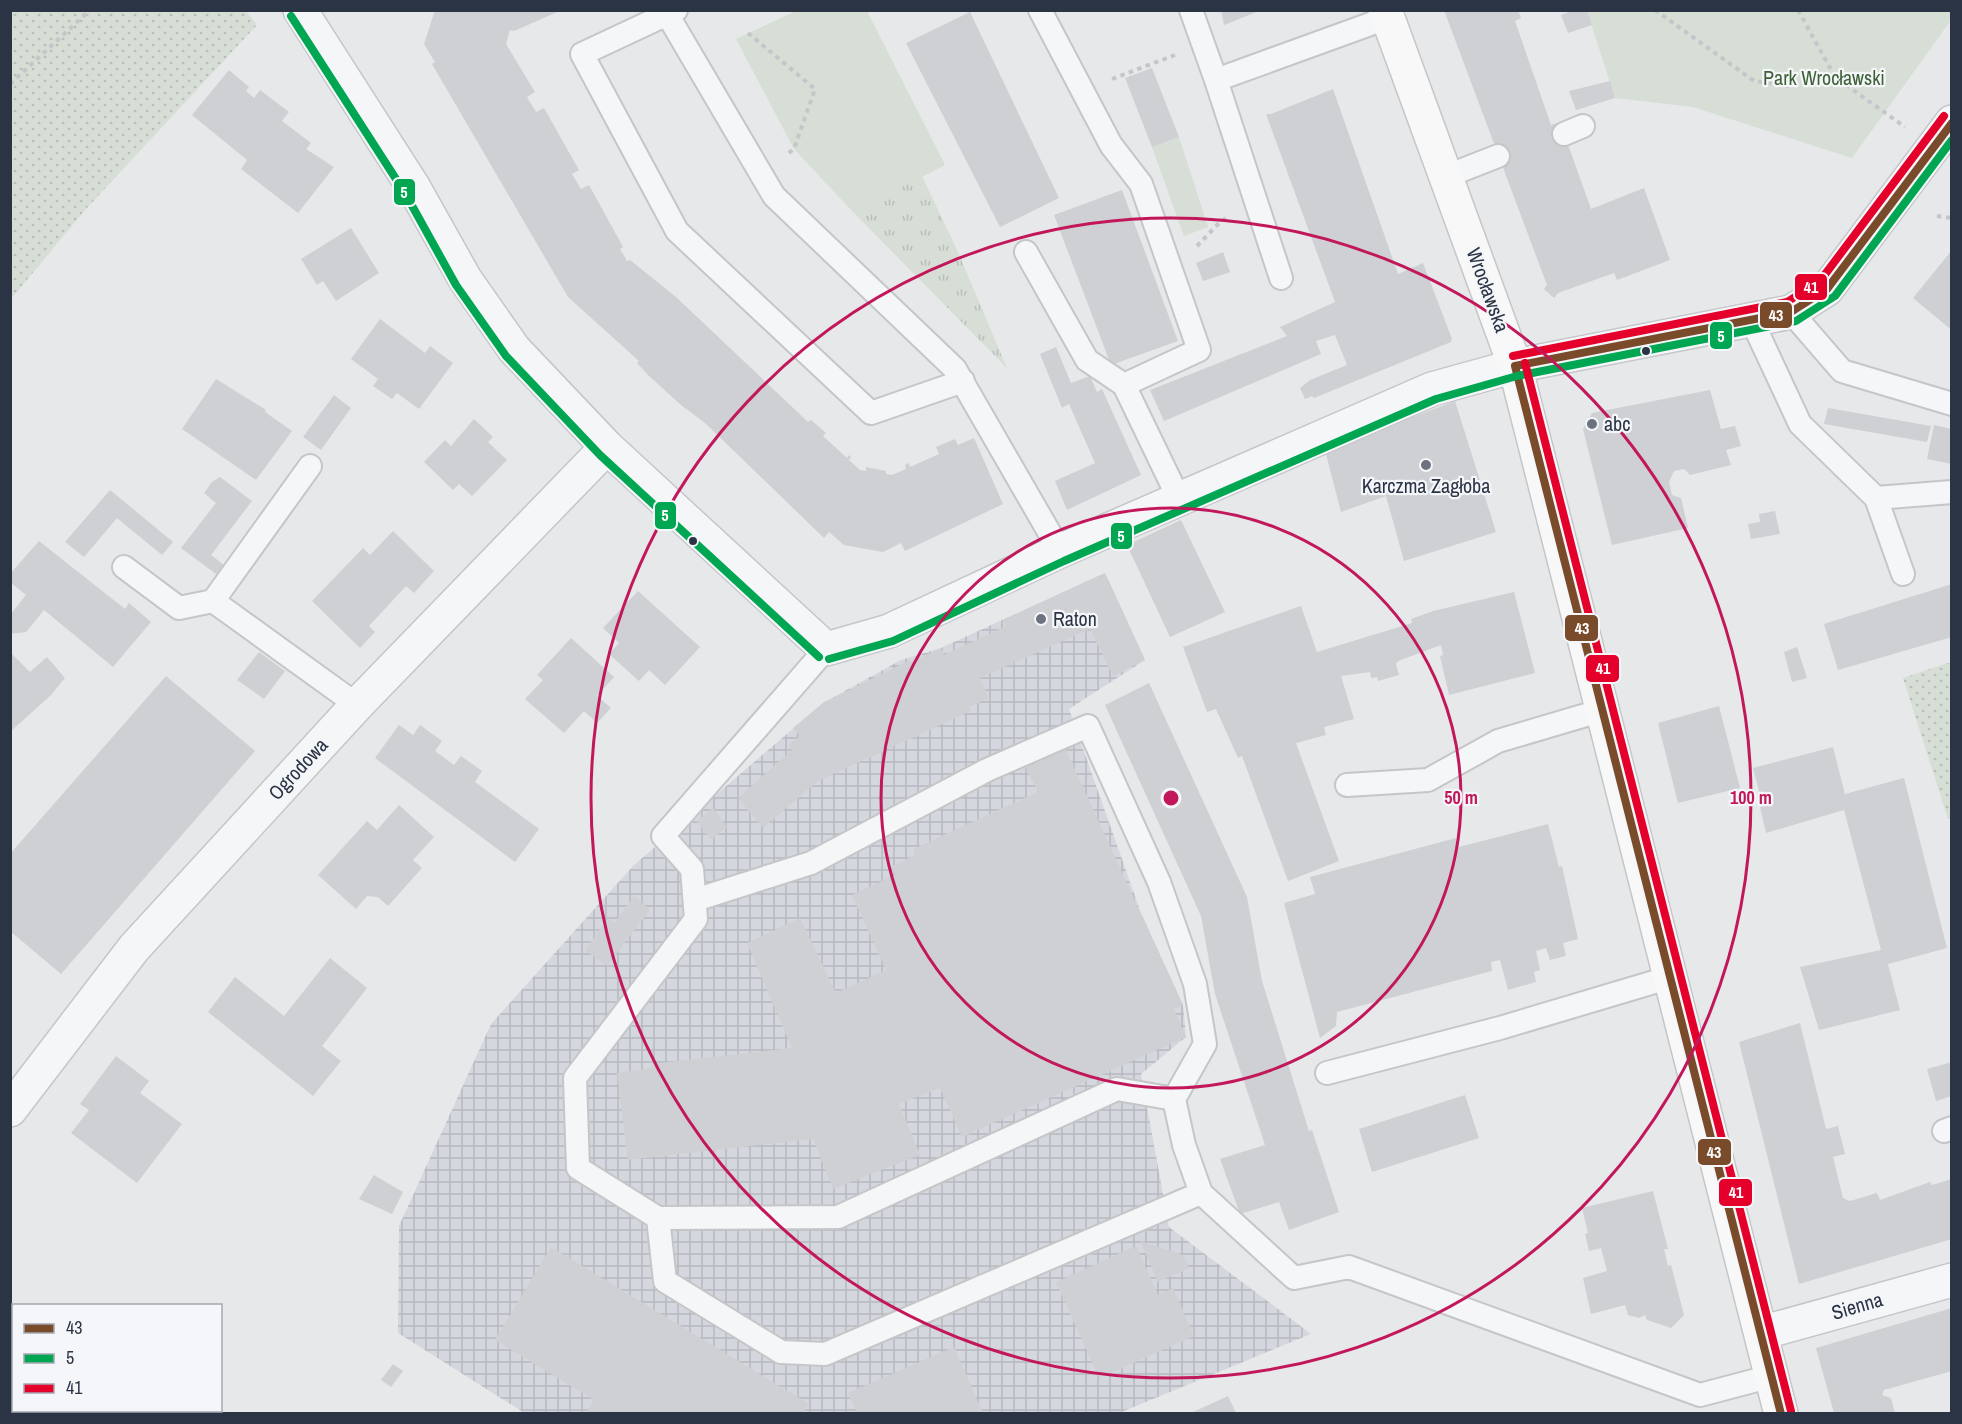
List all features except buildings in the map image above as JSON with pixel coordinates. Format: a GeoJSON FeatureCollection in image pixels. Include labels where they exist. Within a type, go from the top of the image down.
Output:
{"type":"FeatureCollection","features":[{"type":"Feature","properties":{"kind":"main road","name":"Wrocławska"},"geometry":{"type":"LineString","coordinates":[[1386,14],[1515,366],[1781,1413]]}},
{"type":"Feature","properties":{"kind":"street"},"geometry":{"type":"LineString","coordinates":[[300,10],[414,188],[465,279],[514,349],[607,447],[826,649],[890,631],[1060,551],[1432,389],[1515,366],[1791,312],[1827,289],[1952,122]]}},
{"type":"Feature","properties":{"kind":"street","name":"Ogrodowa"},"geometry":{"type":"LineString","coordinates":[[10,1110],[134,948],[357,705],[607,447]]}},
{"type":"Feature","properties":{"kind":"street","name":"Sienna"},"geometry":{"type":"LineString","coordinates":[[1761,1333],[1952,1280]]}},
{"type":"Feature","properties":{"kind":"lane"},"geometry":{"type":"LineString","coordinates":[[1040,10],[1112,145],[1141,184],[1199,350],[1124,385]]}},
{"type":"Feature","properties":{"kind":"lane"},"geometry":{"type":"LineString","coordinates":[[1191,10],[1281,278]]}},
{"type":"Feature","properties":{"kind":"lane"},"geometry":{"type":"LineString","coordinates":[[963,381],[871,413],[677,231],[582,54],[671,12],[774,196],[955,369],[963,381],[1060,551]]}},
{"type":"Feature","properties":{"kind":"lane"},"geometry":{"type":"LineString","coordinates":[[1216,80],[1386,14]]}},
{"type":"Feature","properties":{"kind":"lane"},"geometry":{"type":"LineString","coordinates":[[1447,176],[1498,156]]}},
{"type":"Feature","properties":{"kind":"lane"},"geometry":{"type":"LineString","coordinates":[[1026,252],[1087,360],[1124,385],[1179,499]]}},
{"type":"Feature","properties":{"kind":"lane"},"geometry":{"type":"LineString","coordinates":[[1791,312],[1842,371],[1952,404]]}},
{"type":"Feature","properties":{"kind":"lane"},"geometry":{"type":"LineString","coordinates":[[1752,321],[1800,424],[1876,498],[1903,574]]}},
{"type":"Feature","properties":{"kind":"lane"},"geometry":{"type":"LineString","coordinates":[[124,567],[179,608],[213,601],[310,466]]}},
{"type":"Feature","properties":{"kind":"lane"},"geometry":{"type":"LineString","coordinates":[[1876,498],[1952,492]]}},
{"type":"Feature","properties":{"kind":"lane"},"geometry":{"type":"LineString","coordinates":[[213,601],[357,705]]}},
{"type":"Feature","properties":{"kind":"lane"},"geometry":{"type":"LineString","coordinates":[[826,649],[663,836],[692,868],[696,919],[575,1078],[578,1168],[658,1218],[838,1217],[1117,1089],[1174,1099]]}},
{"type":"Feature","properties":{"kind":"lane"},"geometry":{"type":"LineString","coordinates":[[1347,785],[1428,780],[1498,741],[1603,710]]}},
{"type":"Feature","properties":{"kind":"lane"},"geometry":{"type":"LineString","coordinates":[[695,900],[811,863],[987,770],[1088,726],[1159,882],[1195,984],[1204,1044],[1174,1099],[1184,1145],[1201,1193],[1294,1278],[1349,1267],[1700,1395],[1772,1376]]}},
{"type":"Feature","properties":{"kind":"lane"},"geometry":{"type":"LineString","coordinates":[[1327,1073],[1500,1028],[1671,977]]}},
{"type":"Feature","properties":{"kind":"lane"},"geometry":{"type":"LineString","coordinates":[[658,1218],[665,1281],[781,1352],[825,1354],[1201,1193]]}},
{"type":"Feature","properties":{"kind":"path"},"geometry":{"type":"LineString","coordinates":[[10,84],[90,10]]}},
{"type":"Feature","properties":{"kind":"path"},"geometry":{"type":"LineString","coordinates":[[1655,10],[1754,81],[1787,86],[1836,77]]}},
{"type":"Feature","properties":{"kind":"path"},"geometry":{"type":"LineString","coordinates":[[1798,10],[1836,77],[1905,127]]}},
{"type":"Feature","properties":{"kind":"path"},"geometry":{"type":"LineString","coordinates":[[748,33],[815,89],[794,149],[762,174]]}},
{"type":"Feature","properties":{"kind":"path"},"geometry":{"type":"LineString","coordinates":[[1114,89],[1111,80],[1203,44]]}},
{"type":"Feature","properties":{"kind":"path"},"geometry":{"type":"LineString","coordinates":[[1172,274],[1220,222],[1256,201]]}},
{"type":"Feature","properties":{"kind":"path"},"geometry":{"type":"LineString","coordinates":[[1937,216],[1952,218]]}},
{"type":"Feature","properties":{"kind":"shaded area"},"geometry":{"type":"Polygon","coordinates":[[[1105,573],[1145,660],[1069,709],[1141,913],[1183,1005],[1186,1037],[1141,1074],[1169,1227],[1311,1334],[1119,1413],[526,1414],[398,1333],[399,1226],[491,1024],[634,865],[823,703],[901,660],[941,648],[1105,573]]]}},
{"type":"Feature","properties":{"kind":"green space"},"geometry":{"type":"Polygon","coordinates":[[[11,10],[246,11],[257,25],[85,210],[11,299],[11,10]]]}},
{"type":"Feature","properties":{"kind":"green space","name":"Park Wrocławski"},"geometry":{"type":"Polygon","coordinates":[[[1951,10],[1951,20],[1852,158],[1693,107],[1615,98],[1587,11],[1951,10]]]}},
{"type":"Feature","properties":{"kind":"green space"},"geometry":{"type":"Polygon","coordinates":[[[796,11],[867,11],[945,165],[853,212],[794,149],[736,39],[796,11]]]}},
{"type":"Feature","properties":{"kind":"green space"},"geometry":{"type":"Polygon","coordinates":[[[1179,137],[1208,227],[1184,236],[1152,147],[1179,137]]]}},
{"type":"Feature","properties":{"kind":"green space"},"geometry":{"type":"Polygon","coordinates":[[[922,176],[957,250],[1007,368],[853,212],[922,176]]]}},
{"type":"Feature","properties":{"kind":"green space"},"geometry":{"type":"Polygon","coordinates":[[[1952,662],[1951,819],[1948,819],[1903,678],[1952,662]]]}},
{"type":"Feature","properties":{"kind":"transit line","name":"5"},"geometry":{"type":"LineString","coordinates":[[291,16],[405,193],[456,285],[506,356],[600,455],[819,657]]}},
{"type":"Feature","properties":{"kind":"transit line","name":"41"},"geometry":{"type":"LineString","coordinates":[[1513,356],[1787,302],[1820,281],[1944,116]]}},
{"type":"Feature","properties":{"kind":"transit line","name":"43"},"geometry":{"type":"LineString","coordinates":[[1515,366],[1791,312],[1827,289],[1952,123]]}},
{"type":"Feature","properties":{"kind":"transit line","name":"5"},"geometry":{"type":"LineString","coordinates":[[829,659],[893,641],[1064,561],[1436,399],[1517,376],[1796,321],[1835,296],[1952,140]]}},
{"type":"Feature","properties":{"kind":"transit line","name":"41"},"geometry":{"type":"LineString","coordinates":[[1525,363],[1791,1411]]}},
{"type":"Feature","properties":{"kind":"transit line","name":"43"},"geometry":{"type":"LineString","coordinates":[[1515,366],[1781,1414]]}},
{"type":"Feature","properties":{"kind":"place","name":"abc"},"geometry":{"type":"Point","coordinates":[1592,424]}},
{"type":"Feature","properties":{"kind":"place","name":"Karczma Zagłoba"},"geometry":{"type":"Point","coordinates":[1426,465]}},
{"type":"Feature","properties":{"kind":"place","name":"Raton"},"geometry":{"type":"Point","coordinates":[1041,619]}}]}
